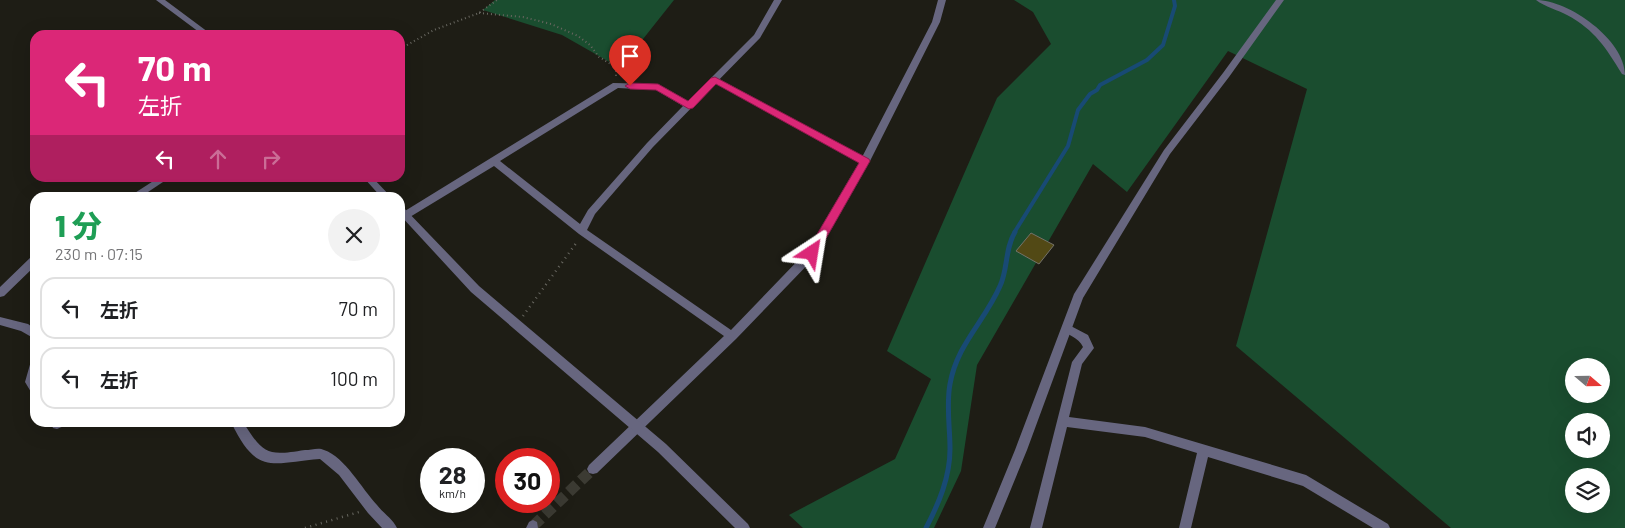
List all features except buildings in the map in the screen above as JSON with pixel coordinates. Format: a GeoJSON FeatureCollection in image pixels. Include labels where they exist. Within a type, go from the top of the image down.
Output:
{"type":"FeatureCollection","features":[{"type":"Feature","properties":{"kind":"street"},"geometry":{"type":"LineString","coordinates":[[160,0],[201,30]]}},
{"type":"Feature","properties":{"kind":"street"},"geometry":{"type":"LineString","coordinates":[[582,231],[591,212],[650,145],[757,36],[778,0]]}},
{"type":"Feature","properties":{"kind":"street"},"geometry":{"type":"LineString","coordinates":[[593,469],[732,336],[812,253],[865,161],[936,22],[942,0]]}},
{"type":"Feature","properties":{"kind":"street"},"geometry":{"type":"LineString","coordinates":[[989,528],[1021,450],[1078,297],[1167,152],[1280,0]]}},
{"type":"Feature","properties":{"kind":"street"},"geometry":{"type":"LineString","coordinates":[[1540,0],[1565,10],[1595,29],[1625,72]]}},
{"type":"Feature","properties":{"kind":"street"},"geometry":{"type":"LineString","coordinates":[[405,212],[494,161],[616,85],[658,87],[689,106]]}},
{"type":"Feature","properties":{"kind":"street"},"geometry":{"type":"LineString","coordinates":[[494,161],[582,231],[732,336]]}},
{"type":"Feature","properties":{"kind":"street"},"geometry":{"type":"LineString","coordinates":[[141,192],[157,182]]}},
{"type":"Feature","properties":{"kind":"street"},"geometry":{"type":"LineString","coordinates":[[372,182],[382,192]]}},
{"type":"Feature","properties":{"kind":"street"},"geometry":{"type":"LineString","coordinates":[[405,217],[463,277],[637,427],[744,528]]}},
{"type":"Feature","properties":{"kind":"street"},"geometry":{"type":"LineString","coordinates":[[0,293],[30,265]]}},
{"type":"Feature","properties":{"kind":"street"},"geometry":{"type":"LineString","coordinates":[[0,321],[24,327],[30,331]]}},
{"type":"Feature","properties":{"kind":"street"},"geometry":{"type":"LineString","coordinates":[[1036,528],[1077,362],[1089,348],[1088,342],[1083,337],[1067,328]]}},
{"type":"Feature","properties":{"kind":"street"},"geometry":{"type":"LineString","coordinates":[[1063,421],[1144,432],[1306,481],[1384,528]]}},
{"type":"Feature","properties":{"kind":"street"},"geometry":{"type":"LineString","coordinates":[[240,427],[258,452],[268,457],[284,460],[306,454],[322,454],[343,471],[372,509],[391,528]]}},
{"type":"Feature","properties":{"kind":"street"},"geometry":{"type":"LineString","coordinates":[[1185,528],[1204,450]]}},
{"type":"Feature","properties":{"kind":"lane"},"geometry":{"type":"LineString","coordinates":[[715,80],[865,161]]}},
{"type":"Feature","properties":{"kind":"path"},"geometry":{"type":"LineString","coordinates":[[405,45],[434,30],[479,13],[497,0]]}},
{"type":"Feature","properties":{"kind":"path"},"geometry":{"type":"LineString","coordinates":[[479,13],[522,16],[543,20],[564,28],[590,46],[599,57],[616,67],[616,85]]}},
{"type":"Feature","properties":{"kind":"path"},"geometry":{"type":"LineString","coordinates":[[517,325],[576,243],[582,231]]}},
{"type":"Feature","properties":{"kind":"path"},"geometry":{"type":"LineString","coordinates":[[305,528],[372,509]]}},
{"type":"Feature","properties":{"kind":"green space"},"geometry":{"type":"Polygon","coordinates":[[[495,0],[674,0],[620,68],[562,35],[483,10],[495,0]]]}},
{"type":"Feature","properties":{"kind":"green space"},"geometry":{"type":"Polygon","coordinates":[[[1014,0],[1625,0],[1625,528],[1451,528],[1236,346],[1307,89],[1228,51],[1127,192],[1093,164],[977,365],[961,471],[934,528],[803,528],[789,515],[895,459],[931,379],[887,351],[997,98],[1051,44],[1033,12],[1014,0]]]}},
{"type":"Feature","properties":{"kind":"waterway"},"geometry":{"type":"LineString","coordinates":[[1014,233],[1068,146],[1078,110],[1090,94],[1097,90],[1100,85],[1147,60],[1163,45],[1175,6],[1174,0]]}},
{"type":"Feature","properties":{"kind":"waterway"},"geometry":{"type":"LineString","coordinates":[[926,528],[946,480],[950,459],[948,400],[954,370],[965,345],[1000,286],[1015,232]]}},
{"type":"Feature","properties":{"kind":"tunnel"},"geometry":{"type":"LineString","coordinates":[[533,526],[593,469]]}},
{"type":"Feature","properties":{"kind":"route"},"geometry":{"type":"LineString","coordinates":[[630,86],[658,87],[689,106],[715,80],[865,161],[812,253]]}}]}
